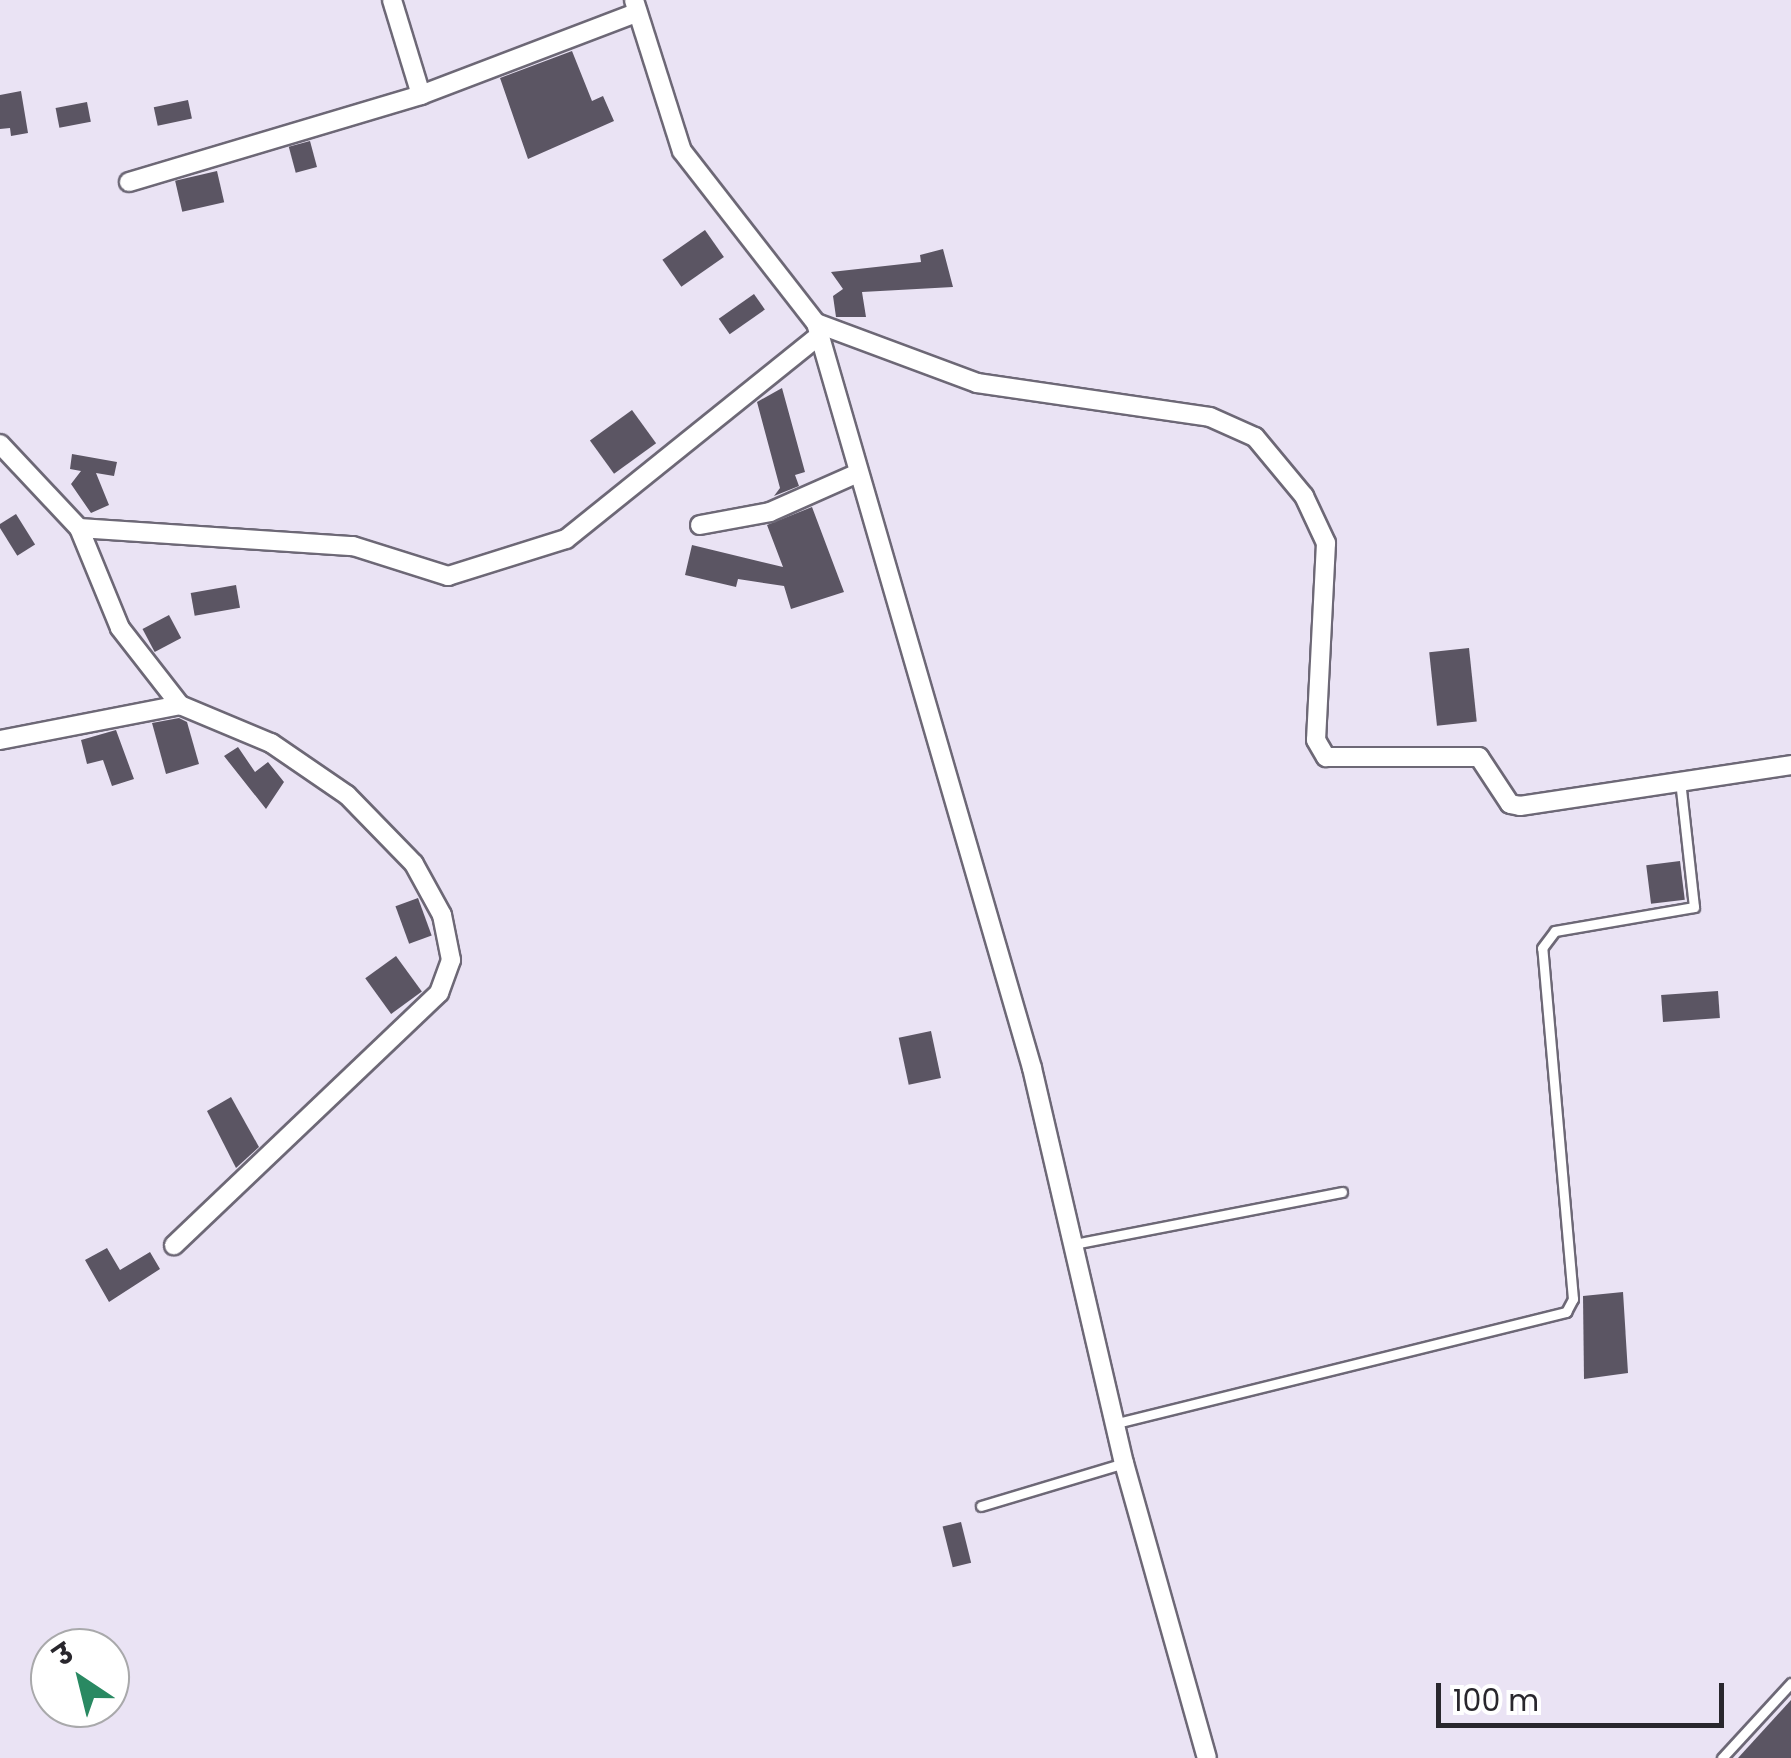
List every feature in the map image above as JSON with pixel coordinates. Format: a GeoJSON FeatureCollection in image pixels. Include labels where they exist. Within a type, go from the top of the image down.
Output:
{"type":"FeatureCollection","features":[{"type":"Feature","properties":{"kind":"street"},"geometry":{"type":"LineString","coordinates":[[392,0],[421,95]]}},
{"type":"Feature","properties":{"kind":"street"},"geometry":{"type":"LineString","coordinates":[[129,182],[421,95],[633,7],[682,151],[816,331],[951,769],[1074,1244],[1124,1463],[1207,1758]]}},
{"type":"Feature","properties":{"kind":"street"},"geometry":{"type":"LineString","coordinates":[[79,528],[353,546],[448,576],[566,539],[816,331]]}},
{"type":"Feature","properties":{"kind":"street"},"geometry":{"type":"LineString","coordinates":[[816,331],[1004,390],[1210,416],[1256,436],[1304,496],[1326,543],[1316,740],[1326,757],[1479,756],[1510,804],[1520,806],[1680,777],[1791,765]]}},
{"type":"Feature","properties":{"kind":"street"},"geometry":{"type":"LineString","coordinates":[[0,444],[79,528],[120,628],[180,705],[271,743],[347,795],[414,864],[442,916],[451,960],[439,992],[174,1245]]}},
{"type":"Feature","properties":{"kind":"street"},"geometry":{"type":"LineString","coordinates":[[700,525],[770,512],[858,473]]}},
{"type":"Feature","properties":{"kind":"street"},"geometry":{"type":"LineString","coordinates":[[0,740],[180,705]]}},
{"type":"Feature","properties":{"kind":"lane"},"geometry":{"type":"LineString","coordinates":[[1117,1423],[1566,1312],[1573,1299],[1542,948],[1555,931],[1694,908],[1680,777]]}},
{"type":"Feature","properties":{"kind":"lane"},"geometry":{"type":"LineString","coordinates":[[1074,1244],[1342,1192]]}},
{"type":"Feature","properties":{"kind":"lane"},"geometry":{"type":"LineString","coordinates":[[982,1506],[1124,1463]]}},
{"type":"Feature","properties":{"kind":"lane"},"geometry":{"type":"LineString","coordinates":[[1722,1758],[1791,1683]]}},
{"type":"Feature","properties":{"kind":"building"},"geometry":{"type":"Polygon","coordinates":[[[572,51],[592,101],[603,96],[614,121],[528,159],[500,78],[572,51]]]}},
{"type":"Feature","properties":{"kind":"building"},"geometry":{"type":"Polygon","coordinates":[[[21,91],[28,133],[11,136],[10,128],[0,129],[0,95],[21,91]]]}},
{"type":"Feature","properties":{"kind":"building"},"geometry":{"type":"Polygon","coordinates":[[[188,100],[192,119],[158,126],[154,107],[188,100]]]}},
{"type":"Feature","properties":{"kind":"building"},"geometry":{"type":"Polygon","coordinates":[[[87,102],[91,122],[59,128],[56,108],[87,102]]]}},
{"type":"Feature","properties":{"kind":"building"},"geometry":{"type":"Polygon","coordinates":[[[310,141],[317,167],[296,173],[289,147],[310,141]]]}},
{"type":"Feature","properties":{"kind":"building"},"geometry":{"type":"Polygon","coordinates":[[[217,171],[224,202],[182,212],[175,181],[217,171]]]}},
{"type":"Feature","properties":{"kind":"building"},"geometry":{"type":"Polygon","coordinates":[[[705,230],[724,257],[681,287],[662,260],[705,230]]]}},
{"type":"Feature","properties":{"kind":"building"},"geometry":{"type":"Polygon","coordinates":[[[943,249],[953,287],[862,292],[866,317],[836,317],[833,296],[843,289],[831,272],[921,262],[920,255],[943,249]]]}},
{"type":"Feature","properties":{"kind":"building"},"geometry":{"type":"Polygon","coordinates":[[[754,294],[765,310],[730,334],[719,319],[754,294]]]}},
{"type":"Feature","properties":{"kind":"building"},"geometry":{"type":"Polygon","coordinates":[[[782,388],[805,472],[795,475],[799,486],[774,496],[780,488],[757,402],[782,388]]]}},
{"type":"Feature","properties":{"kind":"building"},"geometry":{"type":"Polygon","coordinates":[[[632,410],[656,443],[614,474],[590,441],[632,410]]]}},
{"type":"Feature","properties":{"kind":"building"},"geometry":{"type":"Polygon","coordinates":[[[72,454],[117,462],[114,476],[96,473],[109,505],[91,513],[71,484],[81,471],[70,469],[72,454]]]}},
{"type":"Feature","properties":{"kind":"building"},"geometry":{"type":"Polygon","coordinates":[[[812,507],[844,592],[791,609],[784,586],[738,579],[736,587],[685,575],[692,545],[783,567],[767,525],[812,507]]]}},
{"type":"Feature","properties":{"kind":"building"},"geometry":{"type":"Polygon","coordinates":[[[16,514],[35,545],[17,556],[0,528],[0,524],[16,514]]]}},
{"type":"Feature","properties":{"kind":"building"},"geometry":{"type":"Polygon","coordinates":[[[236,585],[240,608],[195,616],[191,593],[236,585]]]}},
{"type":"Feature","properties":{"kind":"building"},"geometry":{"type":"Polygon","coordinates":[[[169,615],[181,638],[155,652],[143,629],[169,615]]]}},
{"type":"Feature","properties":{"kind":"building"},"geometry":{"type":"Polygon","coordinates":[[[1469,648],[1477,722],[1437,726],[1429,652],[1469,648]]]}},
{"type":"Feature","properties":{"kind":"building"},"geometry":{"type":"Polygon","coordinates":[[[179,718],[187,722],[199,764],[166,774],[152,723],[179,718]]]}},
{"type":"Feature","properties":{"kind":"building"},"geometry":{"type":"Polygon","coordinates":[[[116,730],[134,779],[112,786],[103,760],[87,764],[81,740],[116,730]]]}},
{"type":"Feature","properties":{"kind":"building"},"geometry":{"type":"Polygon","coordinates":[[[238,747],[255,772],[268,762],[284,782],[266,809],[224,756],[238,747]]]}},
{"type":"Feature","properties":{"kind":"building"},"geometry":{"type":"Polygon","coordinates":[[[1680,861],[1685,900],[1651,904],[1646,865],[1680,861]]]}},
{"type":"Feature","properties":{"kind":"building"},"geometry":{"type":"Polygon","coordinates":[[[418,898],[432,936],[409,944],[395,906],[418,898]]]}},
{"type":"Feature","properties":{"kind":"building"},"geometry":{"type":"Polygon","coordinates":[[[396,956],[422,992],[391,1014],[365,978],[396,956]]]}},
{"type":"Feature","properties":{"kind":"building"},"geometry":{"type":"Polygon","coordinates":[[[1718,991],[1720,1018],[1663,1022],[1661,995],[1718,991]]]}},
{"type":"Feature","properties":{"kind":"building"},"geometry":{"type":"Polygon","coordinates":[[[931,1031],[941,1078],[909,1085],[899,1038],[931,1031]]]}},
{"type":"Feature","properties":{"kind":"building"},"geometry":{"type":"Polygon","coordinates":[[[231,1097],[259,1147],[236,1168],[207,1111],[231,1097]]]}},
{"type":"Feature","properties":{"kind":"building"},"geometry":{"type":"Polygon","coordinates":[[[107,1248],[120,1270],[150,1252],[160,1269],[109,1302],[85,1260],[107,1248]]]}},
{"type":"Feature","properties":{"kind":"building"},"geometry":{"type":"Polygon","coordinates":[[[1623,1292],[1628,1373],[1584,1379],[1583,1296],[1623,1292]]]}},
{"type":"Feature","properties":{"kind":"building"},"geometry":{"type":"Polygon","coordinates":[[[961,1522],[971,1563],[953,1567],[943,1527],[961,1522]]]}},
{"type":"Feature","properties":{"kind":"building"},"geometry":{"type":"Polygon","coordinates":[[[1791,1700],[1791,1758],[1738,1758],[1791,1700]]]}}]}
